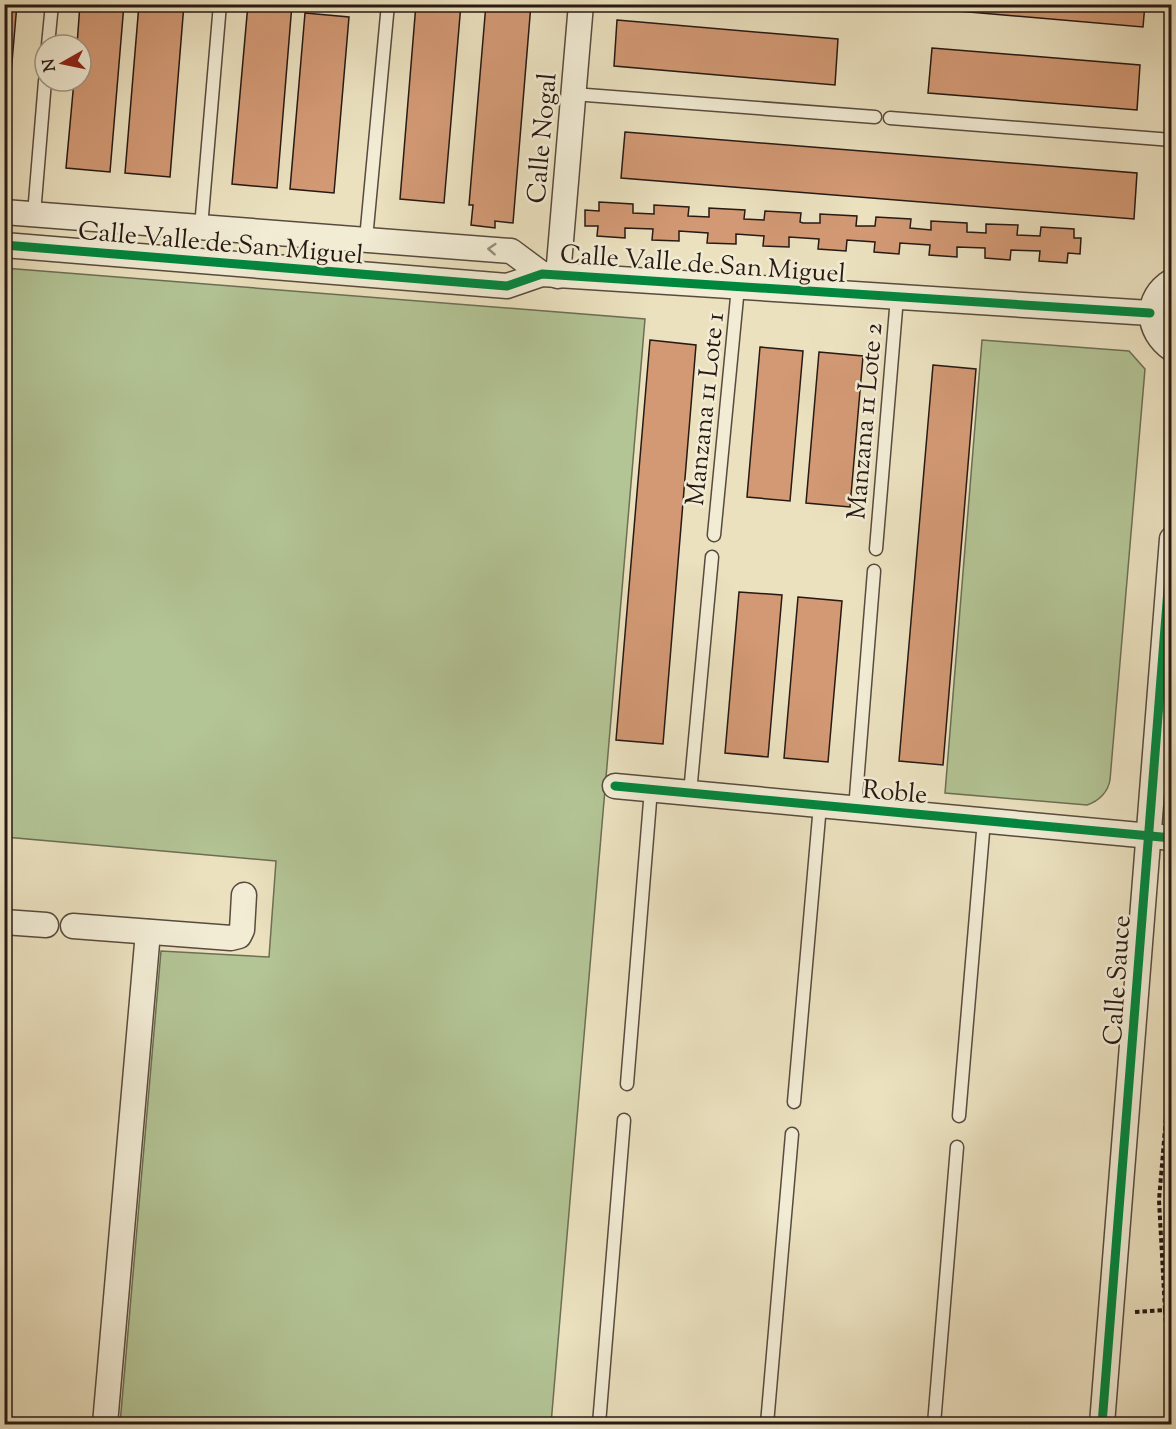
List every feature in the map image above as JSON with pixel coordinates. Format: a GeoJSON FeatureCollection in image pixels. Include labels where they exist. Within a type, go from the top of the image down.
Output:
{"type":"FeatureCollection","features":[{"type":"Feature","properties":{"kind":"street","name":"Calle Nogal"},"geometry":{"type":"LineString","coordinates":[[550,275],[573,94],[581,4]]}},
{"type":"Feature","properties":{"kind":"street","name":"Calle Valle de San Miguel"},"geometry":{"type":"LineString","coordinates":[[4,212],[511,250],[550,275]]}},
{"type":"Feature","properties":{"kind":"street","name":"Calle Valle de San Miguel"},"geometry":{"type":"LineString","coordinates":[[4,245],[507,286],[550,275],[1150,313]]}},
{"type":"Feature","properties":{"kind":"street"},"geometry":{"type":"LineString","coordinates":[[1172,281],[1159,290],[1150,313],[1158,336],[1172,349]]}},
{"type":"Feature","properties":{"kind":"street","name":"Calle Sauce"},"geometry":{"type":"LineString","coordinates":[[1102,1425],[1111,1314],[1160,837],[1172,539]]}},
{"type":"Feature","properties":{"kind":"street","name":"Roble"},"geometry":{"type":"LineString","coordinates":[[615,786],[1160,837]]}},
{"type":"Feature","properties":{"kind":"street"},"geometry":{"type":"LineString","coordinates":[[73,926],[231,938],[239,936],[242,930],[244,895]]}},
{"type":"Feature","properties":{"kind":"street"},"geometry":{"type":"LineString","coordinates":[[4,922],[46,925]]}},
{"type":"Feature","properties":{"kind":"street"},"geometry":{"type":"LineString","coordinates":[[105,1425],[148,932]]}},
{"type":"Feature","properties":{"kind":"lane"},"geometry":{"type":"LineString","coordinates":[[49,33],[52,4]]}},
{"type":"Feature","properties":{"kind":"lane"},"geometry":{"type":"LineString","coordinates":[[201,227],[220,4]]}},
{"type":"Feature","properties":{"kind":"lane"},"geometry":{"type":"LineString","coordinates":[[366,239],[388,4]]}},
{"type":"Feature","properties":{"kind":"lane"},"geometry":{"type":"LineString","coordinates":[[34,214],[44,93]]}},
{"type":"Feature","properties":{"kind":"lane"},"geometry":{"type":"LineString","coordinates":[[573,94],[875,117]]}},
{"type":"Feature","properties":{"kind":"lane"},"geometry":{"type":"LineString","coordinates":[[890,118],[1172,140]]}},
{"type":"Feature","properties":{"kind":"lane","name":"Manzana 11 Lote 1"},"geometry":{"type":"LineString","coordinates":[[714,536],[738,287]]}},
{"type":"Feature","properties":{"kind":"lane","name":"Manzana 11 Lote 2"},"geometry":{"type":"LineString","coordinates":[[876,549],[897,297]]}},
{"type":"Feature","properties":{"kind":"lane"},"geometry":{"type":"LineString","coordinates":[[690,793],[712,557]]}},
{"type":"Feature","properties":{"kind":"lane"},"geometry":{"type":"LineString","coordinates":[[855,808],[874,571]]}},
{"type":"Feature","properties":{"kind":"lane"},"geometry":{"type":"LineString","coordinates":[[627,1084],[651,789]]}},
{"type":"Feature","properties":{"kind":"lane"},"geometry":{"type":"LineString","coordinates":[[794,1101],[820,805]]}},
{"type":"Feature","properties":{"kind":"lane"},"geometry":{"type":"LineString","coordinates":[[959,1116],[984,820]]}},
{"type":"Feature","properties":{"kind":"lane"},"geometry":{"type":"LineString","coordinates":[[599,1425],[624,1120]]}},
{"type":"Feature","properties":{"kind":"lane"},"geometry":{"type":"LineString","coordinates":[[767,1425],[792,1134]]}},
{"type":"Feature","properties":{"kind":"lane"},"geometry":{"type":"LineString","coordinates":[[934,1425],[957,1147]]}},
{"type":"Feature","properties":{"kind":"path"},"geometry":{"type":"LineString","coordinates":[[1172,1046],[1159,1200],[1168,1362],[1172,1377]]}},
{"type":"Feature","properties":{"kind":"path"},"geometry":{"type":"LineString","coordinates":[[1111,1314],[1165,1310]]}},
{"type":"Feature","properties":{"kind":"green space"},"geometry":{"type":"Polygon","coordinates":[[[4,268],[645,319],[551,1424],[120,1424],[161,951],[269,957],[276,861],[5,837],[4,268]]]}},
{"type":"Feature","properties":{"kind":"green space"},"geometry":{"type":"Polygon","coordinates":[[[982,340],[1129,351],[1145,369],[1110,780],[1102,796],[1087,805],[945,793],[982,340]]]}},
{"type":"Feature","properties":{"kind":"building"},"geometry":{"type":"Polygon","coordinates":[[[4,4],[17,4],[4,155],[4,4]]]}},
{"type":"Feature","properties":{"kind":"building"},"geometry":{"type":"Polygon","coordinates":[[[80,4],[124,4],[110,172],[66,168],[73,93],[93,93],[93,33],[78,33],[80,4]]]}},
{"type":"Feature","properties":{"kind":"building"},"geometry":{"type":"Polygon","coordinates":[[[139,4],[184,4],[170,177],[125,173],[139,4]]]}},
{"type":"Feature","properties":{"kind":"building"},"geometry":{"type":"Polygon","coordinates":[[[248,4],[292,4],[277,188],[232,184],[248,4]]]}},
{"type":"Feature","properties":{"kind":"building"},"geometry":{"type":"Polygon","coordinates":[[[416,4],[461,4],[444,203],[400,199],[416,4]]]}},
{"type":"Feature","properties":{"kind":"building"},"geometry":{"type":"Polygon","coordinates":[[[486,4],[531,4],[513,223],[495,221],[495,228],[471,225],[473,205],[469,205],[486,4]]]}},
{"type":"Feature","properties":{"kind":"building"},"geometry":{"type":"Polygon","coordinates":[[[936,4],[1145,4],[1143,27],[935,9],[936,4]]]}},
{"type":"Feature","properties":{"kind":"building"},"geometry":{"type":"Polygon","coordinates":[[[305,13],[349,17],[334,193],[290,189],[305,13]]]}},
{"type":"Feature","properties":{"kind":"building"},"geometry":{"type":"Polygon","coordinates":[[[617,20],[838,39],[835,85],[614,66],[617,20]]]}},
{"type":"Feature","properties":{"kind":"building"},"geometry":{"type":"Polygon","coordinates":[[[932,48],[1140,65],[1137,110],[928,93],[932,48]]]}},
{"type":"Feature","properties":{"kind":"building"},"geometry":{"type":"Polygon","coordinates":[[[625,132],[1137,173],[1134,219],[621,178],[625,132]]]}},
{"type":"Feature","properties":{"kind":"building"},"geometry":{"type":"Polygon","coordinates":[[[599,202],[633,204],[633,213],[654,214],[654,205],[689,207],[688,216],[709,217],[709,208],[745,210],[744,219],[764,220],[765,211],[801,213],[800,222],[803,223],[820,223],[820,214],[857,216],[856,226],[875,226],[876,217],[911,219],[910,228],[931,230],[931,221],[967,223],[967,232],[986,233],[986,224],[1018,225],[1017,235],[1040,236],[1041,227],[1074,229],[1074,238],[1081,238],[1080,254],[1068,253],[1067,263],[1039,261],[1040,251],[1011,250],[1010,260],[985,258],[985,248],[957,247],[957,257],[929,255],[930,245],[900,243],[899,254],[874,252],[875,242],[847,240],[846,251],[818,249],[819,239],[789,237],[789,247],[763,246],[764,236],[736,234],[736,244],[707,243],[708,233],[679,231],[679,241],[652,240],[653,229],[625,228],[625,238],[597,236],[598,226],[585,226],[585,210],[599,211],[599,202]]]}},
{"type":"Feature","properties":{"kind":"building"},"geometry":{"type":"Polygon","coordinates":[[[650,340],[696,345],[663,744],[616,740],[650,340]]]}},
{"type":"Feature","properties":{"kind":"building"},"geometry":{"type":"Polygon","coordinates":[[[760,347],[803,351],[790,501],[747,497],[760,347]]]}},
{"type":"Feature","properties":{"kind":"building"},"geometry":{"type":"Polygon","coordinates":[[[819,352],[863,356],[850,507],[806,503],[819,352]]]}},
{"type":"Feature","properties":{"kind":"building"},"geometry":{"type":"Polygon","coordinates":[[[933,365],[976,369],[943,765],[899,761],[933,365]]]}},
{"type":"Feature","properties":{"kind":"building"},"geometry":{"type":"Polygon","coordinates":[[[739,592],[782,595],[768,757],[725,753],[739,592]]]}},
{"type":"Feature","properties":{"kind":"building"},"geometry":{"type":"Polygon","coordinates":[[[798,597],[842,601],[828,762],[784,758],[798,597]]]}},
{"type":"Feature","properties":{"kind":"cycle path"},"geometry":{"type":"LineString","coordinates":[[4,245],[507,286],[542,274],[1150,313]]}},
{"type":"Feature","properties":{"kind":"cycle path"},"geometry":{"type":"LineString","coordinates":[[1102,1424],[1172,539]]}},
{"type":"Feature","properties":{"kind":"cycle path"},"geometry":{"type":"LineString","coordinates":[[615,786],[1172,838]]}}]}
